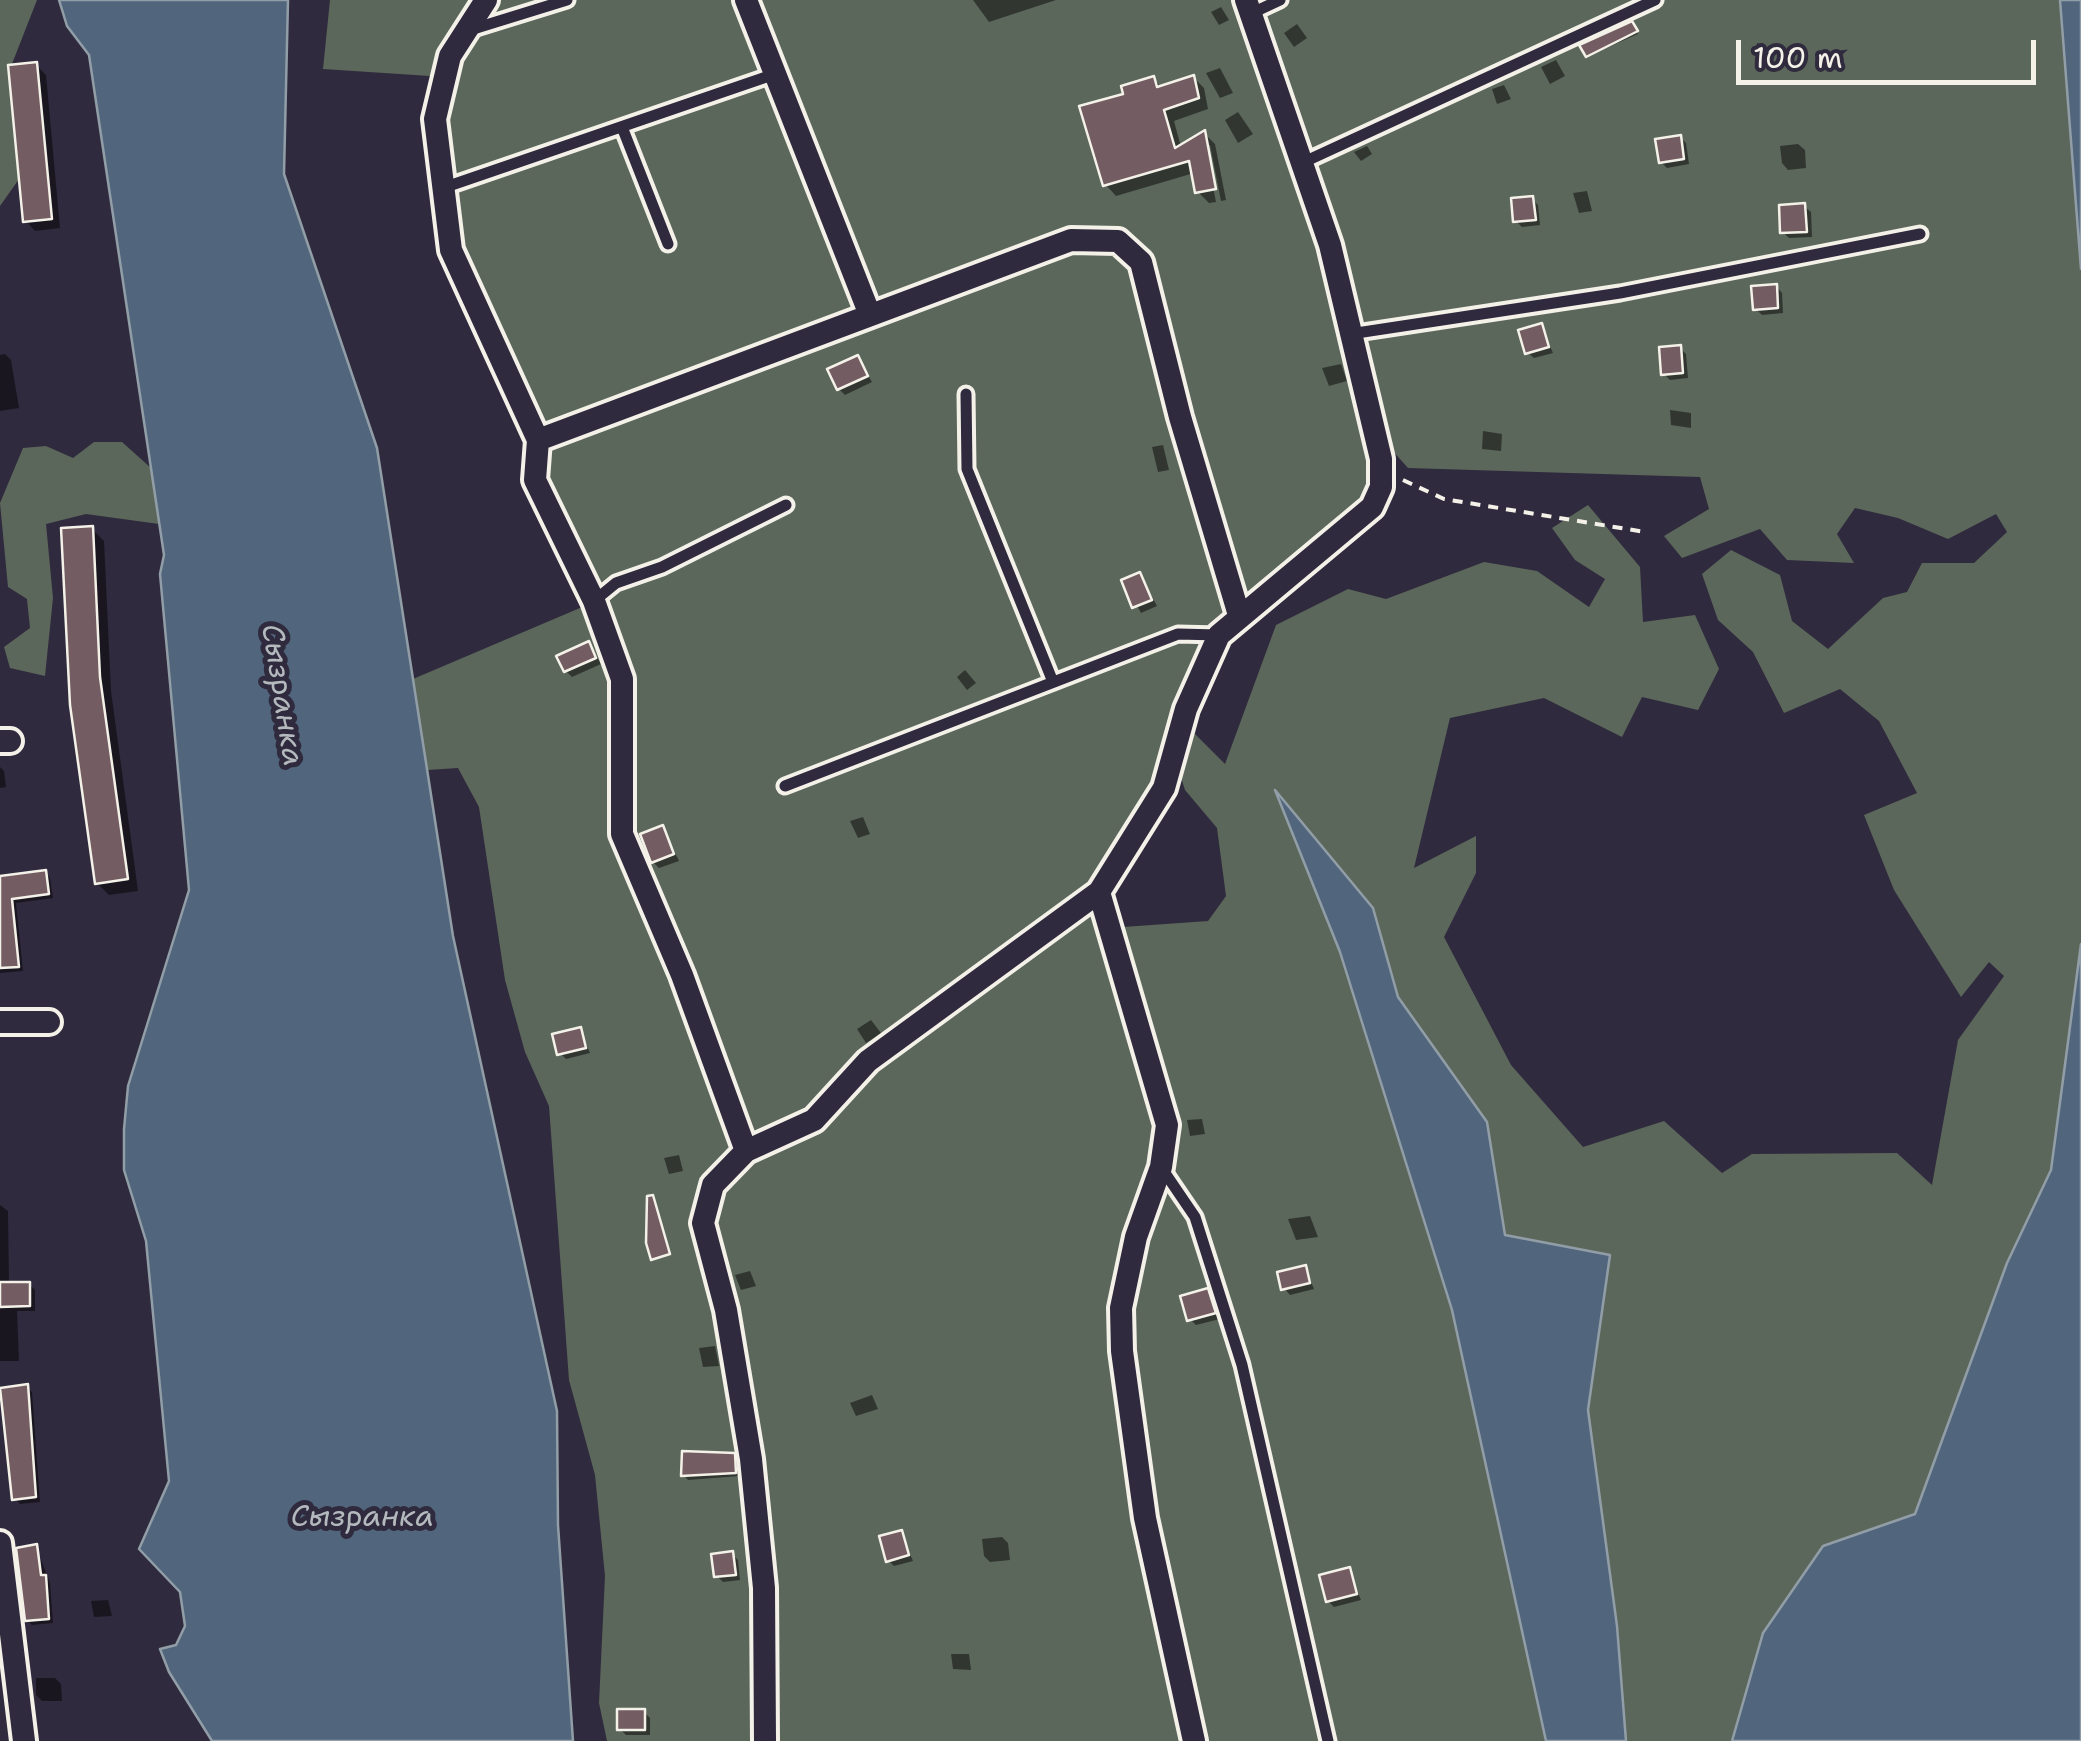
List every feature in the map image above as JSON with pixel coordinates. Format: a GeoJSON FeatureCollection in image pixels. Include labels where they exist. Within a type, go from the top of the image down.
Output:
{"type":"FeatureCollection","features":[{"type":"Feature","properties":{"kind":"street"},"geometry":{"type":"LineString","coordinates":[[486,0],[450,56],[435,119],[440,189],[452,250],[538,440],[535,480],[594,602],[622,678],[622,834],[682,974],[746,1151]]}},
{"type":"Feature","properties":{"kind":"street"},"geometry":{"type":"LineString","coordinates":[[746,0],[870,315]]}},
{"type":"Feature","properties":{"kind":"street"},"geometry":{"type":"LineString","coordinates":[[765,1741],[764,1588],[751,1459],[726,1310],[703,1223],[713,1185],[746,1151],[814,1120],[868,1061],[1099,892],[1164,788],[1186,709],[1219,635],[1372,507],[1381,487],[1381,469],[1330,245],[1248,7]]}},
{"type":"Feature","properties":{"kind":"street"},"geometry":{"type":"LineString","coordinates":[[538,440],[1070,240],[1118,241],[1141,262],[1180,417],[1239,615]]}},
{"type":"Feature","properties":{"kind":"street"},"geometry":{"type":"LineString","coordinates":[[1099,892],[1167,1125],[1162,1167],[1136,1236],[1121,1308],[1122,1351],[1145,1518],[1194,1741]]}},
{"type":"Feature","properties":{"kind":"street"},"geometry":{"type":"LineString","coordinates":[[0,1022],[49,1022]]}},
{"type":"Feature","properties":{"kind":"street"},"geometry":{"type":"LineString","coordinates":[[0,1543],[16,1732]]}},
{"type":"Feature","properties":{"kind":"lane"},"geometry":{"type":"LineString","coordinates":[[466,31],[567,0]]}},
{"type":"Feature","properties":{"kind":"lane"},"geometry":{"type":"LineString","coordinates":[[1248,7],[1280,0]]}},
{"type":"Feature","properties":{"kind":"lane"},"geometry":{"type":"LineString","coordinates":[[1304,162],[1655,0]]}},
{"type":"Feature","properties":{"kind":"lane"},"geometry":{"type":"LineString","coordinates":[[440,189],[775,74]]}},
{"type":"Feature","properties":{"kind":"lane"},"geometry":{"type":"LineString","coordinates":[[622,127],[668,244]]}},
{"type":"Feature","properties":{"kind":"lane"},"geometry":{"type":"LineString","coordinates":[[1350,334],[1620,292],[1920,234]]}},
{"type":"Feature","properties":{"kind":"lane"},"geometry":{"type":"LineString","coordinates":[[966,394],[968,470],[1053,682]]}},
{"type":"Feature","properties":{"kind":"lane"},"geometry":{"type":"LineString","coordinates":[[594,602],[616,583],[662,567],[786,505]]}},
{"type":"Feature","properties":{"kind":"lane"},"geometry":{"type":"LineString","coordinates":[[785,786],[1178,634],[1219,635]]}},
{"type":"Feature","properties":{"kind":"lane"},"geometry":{"type":"LineString","coordinates":[[1162,1167],[1196,1217],[1242,1365],[1328,1741]]}},
{"type":"Feature","properties":{"kind":"path"},"geometry":{"type":"LineString","coordinates":[[1381,469],[1444,499],[1644,532]]}},
{"type":"Feature","properties":{"kind":"green space"},"geometry":{"type":"Polygon","coordinates":[[[0,0],[37,0],[10,69],[24,172],[0,206],[0,0]]]}},
{"type":"Feature","properties":{"kind":"green space"},"geometry":{"type":"Polygon","coordinates":[[[330,0],[2060,0],[2081,269],[2081,944],[2051,1170],[2007,1263],[1915,1514],[1823,1547],[1763,1633],[1732,1741],[1626,1741],[1617,1626],[1588,1410],[1609,1256],[1505,1235],[1487,1122],[1398,997],[1372,908],[1278,793],[1340,952],[1452,1310],[1546,1741],[607,1741],[599,1703],[605,1576],[595,1475],[569,1380],[549,1106],[525,1052],[505,980],[479,807],[458,768],[427,770],[413,679],[594,602],[535,480],[537,440],[451,250],[440,189],[445,77],[323,69],[330,0]],[[1375,431],[1381,487],[1219,635],[1191,730],[1225,764],[1276,625],[1348,589],[1386,599],[1484,562],[1537,571],[1589,607],[1605,579],[1575,560],[1552,528],[1588,505],[1640,567],[1643,622],[1695,615],[1719,669],[1698,710],[1642,697],[1622,737],[1544,698],[1450,718],[1414,868],[1476,836],[1476,873],[1444,937],[1511,1065],[1583,1147],[1664,1121],[1722,1173],[1752,1154],[1897,1153],[1932,1185],[1958,1040],[2004,976],[1989,962],[1961,997],[1894,890],[1864,815],[1917,793],[1879,721],[1840,689],[1784,713],[1753,652],[1718,620],[1702,574],[1731,550],[1780,575],[1792,621],[1828,649],[1883,598],[1907,592],[1922,563],[1974,563],[2007,532],[1996,514],[1948,539],[1898,518],[1855,508],[1837,534],[1854,563],[1787,560],[1760,529],[1682,558],[1664,536],[1709,509],[1700,477],[1408,468],[1375,431]],[[1174,756],[1099,892],[1137,1026],[1151,1025],[1123,927],[1208,921],[1226,896],[1217,828],[1185,790],[1174,756]]]}},
{"type":"Feature","properties":{"kind":"green space"},"geometry":{"type":"Polygon","coordinates":[[[94,442],[122,442],[151,468],[159,524],[86,514],[46,524],[53,598],[45,676],[10,668],[4,647],[30,628],[27,599],[8,587],[0,503],[23,448],[46,446],[73,458],[94,442]]]}},
{"type":"Feature","properties":{"kind":"water","name":"Сызранка"},"geometry":{"type":"Polygon","coordinates":[[[59,0],[288,0],[284,174],[377,448],[453,936],[557,1411],[558,1525],[573,1741],[212,1741],[169,1672],[160,1649],[176,1645],[185,1626],[180,1592],[139,1549],[169,1481],[146,1241],[124,1170],[124,1129],[128,1086],[189,890],[160,574],[164,555],[89,55],[67,26],[59,0]]]}},
{"type":"Feature","properties":{"kind":"water"},"geometry":{"type":"Polygon","coordinates":[[[2060,0],[2081,0],[2081,269],[2060,0]]]}},
{"type":"Feature","properties":{"kind":"water"},"geometry":{"type":"Polygon","coordinates":[[[1275,790],[1373,908],[1398,997],[1487,1122],[1505,1235],[1610,1255],[1588,1410],[1617,1626],[1626,1741],[1546,1741],[1452,1310],[1340,952],[1275,790]]]}},
{"type":"Feature","properties":{"kind":"water"},"geometry":{"type":"Polygon","coordinates":[[[2081,944],[2081,1741],[1732,1741],[1763,1633],[1823,1546],[1915,1514],[2007,1263],[2051,1170],[2081,944]]]}},
{"type":"Feature","properties":{"kind":"building"},"geometry":{"type":"Polygon","coordinates":[[[1632,21],[1638,31],[1586,57],[1579,45],[1632,21]]]}},
{"type":"Feature","properties":{"kind":"building"},"geometry":{"type":"Polygon","coordinates":[[[37,62],[52,219],[23,222],[8,65],[37,62]]]}},
{"type":"Feature","properties":{"kind":"building"},"geometry":{"type":"Polygon","coordinates":[[[1194,75],[1199,98],[1164,110],[1175,148],[1205,130],[1216,189],[1195,193],[1189,161],[1103,186],[1079,106],[1123,94],[1121,86],[1154,76],[1157,87],[1194,75]]]}},
{"type":"Feature","properties":{"kind":"building"},"geometry":{"type":"Polygon","coordinates":[[[1681,135],[1684,159],[1659,163],[1655,139],[1681,135]]]}},
{"type":"Feature","properties":{"kind":"building"},"geometry":{"type":"Polygon","coordinates":[[[1533,196],[1536,220],[1513,222],[1511,198],[1533,196]]]}},
{"type":"Feature","properties":{"kind":"building"},"geometry":{"type":"Polygon","coordinates":[[[1805,203],[1807,232],[1780,233],[1779,205],[1805,203]]]}},
{"type":"Feature","properties":{"kind":"building"},"geometry":{"type":"Polygon","coordinates":[[[1777,284],[1778,308],[1753,310],[1751,286],[1777,284]]]}},
{"type":"Feature","properties":{"kind":"building"},"geometry":{"type":"Polygon","coordinates":[[[1542,323],[1549,347],[1525,354],[1518,330],[1542,323]]]}},
{"type":"Feature","properties":{"kind":"building"},"geometry":{"type":"Polygon","coordinates":[[[1681,345],[1683,373],[1661,375],[1659,347],[1681,345]]]}},
{"type":"Feature","properties":{"kind":"building"},"geometry":{"type":"Polygon","coordinates":[[[858,355],[868,376],[837,390],[827,369],[858,355]]]}},
{"type":"Feature","properties":{"kind":"building"},"geometry":{"type":"Polygon","coordinates":[[[93,526],[100,677],[128,879],[95,884],[70,705],[61,528],[93,526]]]}},
{"type":"Feature","properties":{"kind":"building"},"geometry":{"type":"Polygon","coordinates":[[[1140,572],[1152,600],[1132,608],[1121,580],[1140,572]]]}},
{"type":"Feature","properties":{"kind":"building"},"geometry":{"type":"Polygon","coordinates":[[[589,641],[596,658],[564,672],[556,656],[589,641]]]}},
{"type":"Feature","properties":{"kind":"building"},"geometry":{"type":"Polygon","coordinates":[[[663,825],[674,854],[651,863],[640,834],[663,825]]]}},
{"type":"Feature","properties":{"kind":"building"},"geometry":{"type":"Polygon","coordinates":[[[46,870],[49,894],[12,899],[19,967],[0,968],[0,876],[46,870]]]}},
{"type":"Feature","properties":{"kind":"building"},"geometry":{"type":"Polygon","coordinates":[[[581,1027],[586,1048],[557,1055],[552,1034],[581,1027]]]}},
{"type":"Feature","properties":{"kind":"building"},"geometry":{"type":"Polygon","coordinates":[[[653,1195],[670,1254],[651,1260],[646,1243],[647,1196],[653,1195]]]}},
{"type":"Feature","properties":{"kind":"building"},"geometry":{"type":"Polygon","coordinates":[[[1306,1265],[1310,1283],[1281,1290],[1277,1272],[1306,1265]]]}},
{"type":"Feature","properties":{"kind":"building"},"geometry":{"type":"Polygon","coordinates":[[[0,1282],[30,1282],[30,1306],[0,1307],[0,1282]]]}},
{"type":"Feature","properties":{"kind":"building"},"geometry":{"type":"Polygon","coordinates":[[[1208,1288],[1216,1313],[1187,1321],[1180,1296],[1208,1288]]]}},
{"type":"Feature","properties":{"kind":"building"},"geometry":{"type":"Polygon","coordinates":[[[28,1384],[36,1497],[12,1500],[0,1388],[28,1384]]]}},
{"type":"Feature","properties":{"kind":"building"},"geometry":{"type":"Polygon","coordinates":[[[682,1451],[735,1453],[736,1473],[681,1476],[682,1451]]]}},
{"type":"Feature","properties":{"kind":"building"},"geometry":{"type":"Polygon","coordinates":[[[902,1530],[909,1555],[886,1562],[879,1536],[902,1530]]]}},
{"type":"Feature","properties":{"kind":"building"},"geometry":{"type":"Polygon","coordinates":[[[37,1544],[41,1575],[46,1575],[49,1619],[25,1621],[16,1548],[37,1544]]]}},
{"type":"Feature","properties":{"kind":"building"},"geometry":{"type":"Polygon","coordinates":[[[733,1551],[736,1575],[714,1577],[711,1554],[733,1551]]]}},
{"type":"Feature","properties":{"kind":"building"},"geometry":{"type":"Polygon","coordinates":[[[1350,1567],[1357,1594],[1326,1602],[1319,1575],[1350,1567]]]}},
{"type":"Feature","properties":{"kind":"building"},"geometry":{"type":"Polygon","coordinates":[[[617,1709],[645,1709],[645,1730],[617,1730],[617,1709]]]}}]}
